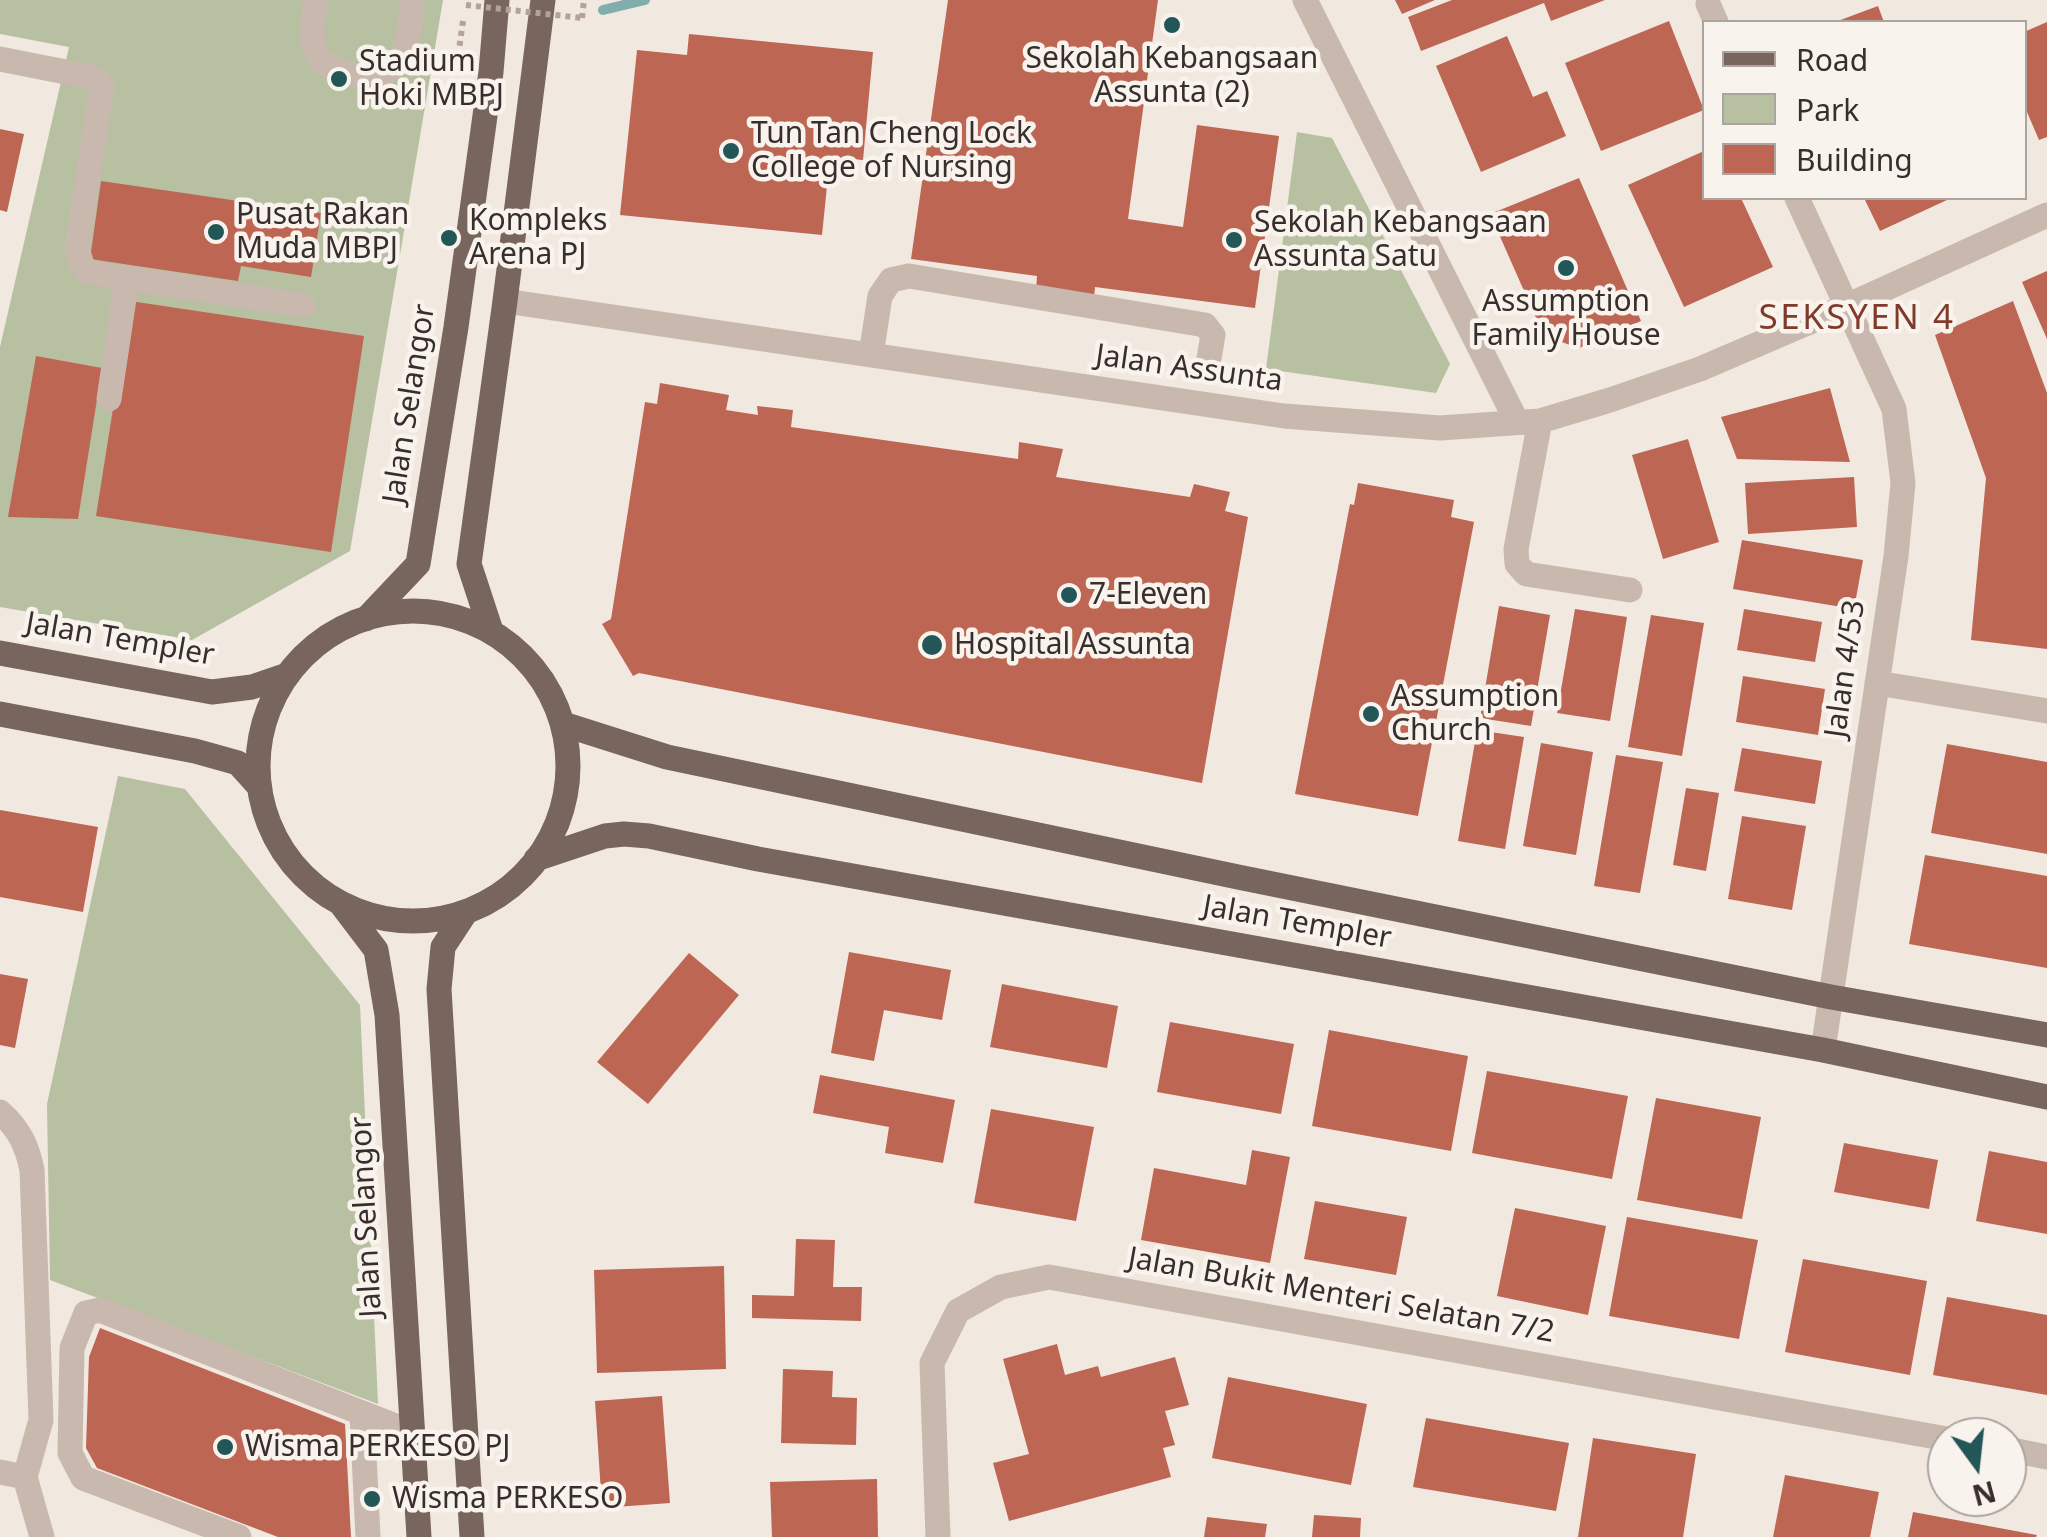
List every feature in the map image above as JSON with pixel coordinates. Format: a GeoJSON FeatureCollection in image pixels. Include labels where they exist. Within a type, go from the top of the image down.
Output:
{"type":"FeatureCollection","features":[{"type":"Feature","properties":{"kind":"main road","name":"Jalan Selangor"},"geometry":{"type":"LineString","coordinates":[[366,619],[418,564],[456,327],[498,0]]}},
{"type":"Feature","properties":{"kind":"main road"},"geometry":{"type":"LineString","coordinates":[[491,630],[469,564],[543,0]]}},
{"type":"Feature","properties":{"kind":"main road"},"geometry":{"type":"LineString","coordinates":[[407,612],[448,616],[491,630],[524,655],[550,687],[566,725],[567,772],[559,818],[536,859],[505,890],[466,912],[424,920],[382,918],[341,904],[319,891],[289,861],[268,825],[258,784],[258,746],[268,709],[287,675],[322,641],[366,619],[407,612]]}},
{"type":"Feature","properties":{"kind":"main road","name":"Jalan Templer"},"geometry":{"type":"LineString","coordinates":[[0,653],[212,692],[252,687],[287,675]]}},
{"type":"Feature","properties":{"kind":"main road"},"geometry":{"type":"LineString","coordinates":[[0,714],[195,751],[238,763],[258,784]]}},
{"type":"Feature","properties":{"kind":"main road","name":"Jalan Templer"},"geometry":{"type":"LineString","coordinates":[[566,725],[667,757],[1238,877],[1831,996],[2047,1034]]}},
{"type":"Feature","properties":{"kind":"main road","name":"Jalan Templer"},"geometry":{"type":"LineString","coordinates":[[536,859],[604,836],[649,836],[758,859],[1823,1050],[2047,1097]]}},
{"type":"Feature","properties":{"kind":"main road","name":"Jalan Selangor"},"geometry":{"type":"LineString","coordinates":[[341,904],[376,950],[387,1015],[419,1537]]}},
{"type":"Feature","properties":{"kind":"main road"},"geometry":{"type":"LineString","coordinates":[[466,912],[444,946],[440,989],[472,1537]]}},
{"type":"Feature","properties":{"kind":"street"},"geometry":{"type":"LineString","coordinates":[[316,0],[313,42],[320,58],[348,72],[378,76],[389,71],[401,57],[408,38],[412,0]]}},
{"type":"Feature","properties":{"kind":"street"},"geometry":{"type":"LineString","coordinates":[[1305,0],[1529,421],[1516,549],[1518,564],[1526,574],[1630,590]]}},
{"type":"Feature","properties":{"kind":"street"},"geometry":{"type":"LineString","coordinates":[[0,59],[73,73],[98,80],[102,87],[78,257],[88,272],[303,306]]}},
{"type":"Feature","properties":{"kind":"street","name":"Jalan 4/53"},"geometry":{"type":"LineString","coordinates":[[1798,200],[1894,409],[1903,483],[1896,556],[1823,1050]]}},
{"type":"Feature","properties":{"kind":"street","name":"Jalan Assunta"},"geometry":{"type":"LineString","coordinates":[[506,301],[1284,416],[1440,428],[1529,421],[1610,400],[1700,370],[2047,215]]}},
{"type":"Feature","properties":{"kind":"street"},"geometry":{"type":"LineString","coordinates":[[870,355],[880,296],[891,280],[909,276],[1205,324],[1213,335],[1207,370]]}},
{"type":"Feature","properties":{"kind":"street"},"geometry":{"type":"LineString","coordinates":[[109,399],[127,279]]}},
{"type":"Feature","properties":{"kind":"street"},"geometry":{"type":"LineString","coordinates":[[1877,682],[2047,711]]}},
{"type":"Feature","properties":{"kind":"street"},"geometry":{"type":"LineString","coordinates":[[0,1112],[23,1138],[32,1170],[41,1420],[13,1475],[42,1537]]}},
{"type":"Feature","properties":{"kind":"street","name":"Jalan Bukit Menteri Selatan 7/2"},"geometry":{"type":"LineString","coordinates":[[938,1537],[932,1363],[958,1311],[1001,1287],[1050,1276],[1927,1434]]}},
{"type":"Feature","properties":{"kind":"street"},"geometry":{"type":"LineString","coordinates":[[239,1537],[83,1478],[70,1452],[72,1348],[86,1313],[100,1310],[412,1433]]}},
{"type":"Feature","properties":{"kind":"street"},"geometry":{"type":"LineString","coordinates":[[362,1414],[368,1537]]}},
{"type":"Feature","properties":{"kind":"path"},"geometry":{"type":"LineString","coordinates":[[457,64],[466,5],[582,18],[584,0]]}},
{"type":"Feature","properties":{"kind":"green space","name":"Pusat Rakan Muda MBPJ"},"geometry":{"type":"Polygon","coordinates":[[[0,0],[443,0],[350,551],[192,640],[0,607],[0,347],[69,47],[0,34],[0,0]]]}},
{"type":"Feature","properties":{"kind":"green space"},"geometry":{"type":"Polygon","coordinates":[[[1297,132],[1332,138],[1450,364],[1436,393],[1266,369],[1297,132]]]}},
{"type":"Feature","properties":{"kind":"green space"},"geometry":{"type":"Polygon","coordinates":[[[118,776],[185,789],[360,1005],[378,1404],[50,1280],[47,1104],[118,776]]]}},
{"type":"Feature","properties":{"kind":"building"},"geometry":{"type":"Polygon","coordinates":[[[948,0],[1158,0],[1128,219],[1183,227],[1197,125],[1279,136],[1255,308],[1095,287],[1094,299],[1036,290],[1037,276],[911,259],[948,0]]]}},
{"type":"Feature","properties":{"kind":"building"},"geometry":{"type":"Polygon","coordinates":[[[1395,0],[1435,0],[1402,14],[1395,0]]]}},
{"type":"Feature","properties":{"kind":"building"},"geometry":{"type":"Polygon","coordinates":[[[1452,0],[1605,0],[1551,21],[1544,3],[1421,51],[1408,17],[1452,0]]]}},
{"type":"Feature","properties":{"kind":"building"},"geometry":{"type":"Polygon","coordinates":[[[1878,6],[1883,20],[1840,20],[1878,6]]]}},
{"type":"Feature","properties":{"kind":"building"},"geometry":{"type":"Polygon","coordinates":[[[1669,21],[1702,111],[1601,151],[1565,63],[1669,21]]]}},
{"type":"Feature","properties":{"kind":"building"},"geometry":{"type":"Polygon","coordinates":[[[2047,22],[2047,137],[2039,140],[2027,112],[2027,31],[2047,22]]]}},
{"type":"Feature","properties":{"kind":"building"},"geometry":{"type":"Polygon","coordinates":[[[689,34],[873,52],[863,160],[830,157],[822,235],[620,215],[637,50],[687,55],[689,34]]]}},
{"type":"Feature","properties":{"kind":"building"},"geometry":{"type":"Polygon","coordinates":[[[1507,36],[1533,97],[1547,91],[1566,136],[1481,172],[1436,66],[1507,36]]]}},
{"type":"Feature","properties":{"kind":"building"},"geometry":{"type":"Polygon","coordinates":[[[0,129],[24,134],[7,212],[0,210],[0,129]]]}},
{"type":"Feature","properties":{"kind":"building"},"geometry":{"type":"Polygon","coordinates":[[[1702,152],[1702,200],[1742,200],[1773,267],[1684,307],[1628,185],[1702,152]]]}},
{"type":"Feature","properties":{"kind":"building","name":"Assumption Family House"},"geometry":{"type":"Polygon","coordinates":[[[1579,178],[1641,321],[1579,348],[1544,336],[1490,214],[1579,178]]]}},
{"type":"Feature","properties":{"kind":"building"},"geometry":{"type":"Polygon","coordinates":[[[101,181],[321,213],[311,277],[241,266],[238,281],[90,259],[101,181]]]}},
{"type":"Feature","properties":{"kind":"building"},"geometry":{"type":"Polygon","coordinates":[[[1865,200],[1947,200],[1880,231],[1865,200]]]}},
{"type":"Feature","properties":{"kind":"building"},"geometry":{"type":"Polygon","coordinates":[[[2047,271],[2047,339],[2022,282],[2047,271]]]}},
{"type":"Feature","properties":{"kind":"building"},"geometry":{"type":"Polygon","coordinates":[[[130,301],[364,336],[331,552],[96,516],[130,301]]]}},
{"type":"Feature","properties":{"kind":"building"},"geometry":{"type":"Polygon","coordinates":[[[2013,301],[2047,393],[2047,649],[1971,640],[1986,478],[1935,335],[2013,301]]]}},
{"type":"Feature","properties":{"kind":"building"},"geometry":{"type":"Polygon","coordinates":[[[36,356],[102,368],[78,519],[8,517],[36,356]]]}},
{"type":"Feature","properties":{"kind":"building"},"geometry":{"type":"Polygon","coordinates":[[[660,383],[729,395],[726,410],[758,415],[757,406],[793,410],[791,427],[1018,459],[1019,442],[1063,449],[1056,477],[1190,497],[1194,484],[1230,492],[1225,511],[1248,517],[1202,783],[639,673],[633,676],[602,624],[611,619],[645,402],[657,404],[660,383]]]}},
{"type":"Feature","properties":{"kind":"building"},"geometry":{"type":"Polygon","coordinates":[[[1830,388],[1850,462],[1737,459],[1721,417],[1830,388]]]}},
{"type":"Feature","properties":{"kind":"building"},"geometry":{"type":"Polygon","coordinates":[[[1688,439],[1719,542],[1663,559],[1632,455],[1688,439]]]}},
{"type":"Feature","properties":{"kind":"building"},"geometry":{"type":"Polygon","coordinates":[[[1854,477],[1857,527],[1748,534],[1745,483],[1854,477]]]}},
{"type":"Feature","properties":{"kind":"building"},"geometry":{"type":"Polygon","coordinates":[[[1358,483],[1454,500],[1451,517],[1474,522],[1418,816],[1295,794],[1350,504],[1354,505],[1358,483]]]}},
{"type":"Feature","properties":{"kind":"building"},"geometry":{"type":"Polygon","coordinates":[[[1742,540],[1863,560],[1854,609],[1733,589],[1742,540]]]}},
{"type":"Feature","properties":{"kind":"building"},"geometry":{"type":"Polygon","coordinates":[[[1499,606],[1550,615],[1531,726],[1480,718],[1499,606]]]}},
{"type":"Feature","properties":{"kind":"building"},"geometry":{"type":"Polygon","coordinates":[[[1575,609],[1627,617],[1610,721],[1557,713],[1575,609]]]}},
{"type":"Feature","properties":{"kind":"building"},"geometry":{"type":"Polygon","coordinates":[[[1744,609],[1822,622],[1815,662],[1737,650],[1744,609]]]}},
{"type":"Feature","properties":{"kind":"building"},"geometry":{"type":"Polygon","coordinates":[[[1651,615],[1704,623],[1682,756],[1628,747],[1651,615]]]}},
{"type":"Feature","properties":{"kind":"building"},"geometry":{"type":"Polygon","coordinates":[[[1743,676],[1825,689],[1818,735],[1736,722],[1743,676]]]}},
{"type":"Feature","properties":{"kind":"building"},"geometry":{"type":"Polygon","coordinates":[[[1477,730],[1524,737],[1505,849],[1458,841],[1477,730]]]}},
{"type":"Feature","properties":{"kind":"building"},"geometry":{"type":"Polygon","coordinates":[[[1541,743],[1593,752],[1576,855],[1523,846],[1541,743]]]}},
{"type":"Feature","properties":{"kind":"building"},"geometry":{"type":"Polygon","coordinates":[[[1947,744],[2047,762],[2047,854],[1931,833],[1947,744]]]}},
{"type":"Feature","properties":{"kind":"building"},"geometry":{"type":"Polygon","coordinates":[[[1742,748],[1822,761],[1815,804],[1734,791],[1742,748]]]}},
{"type":"Feature","properties":{"kind":"building"},"geometry":{"type":"Polygon","coordinates":[[[1616,755],[1663,762],[1640,893],[1594,886],[1616,755]]]}},
{"type":"Feature","properties":{"kind":"building"},"geometry":{"type":"Polygon","coordinates":[[[1686,788],[1719,793],[1706,871],[1673,865],[1686,788]]]}},
{"type":"Feature","properties":{"kind":"building"},"geometry":{"type":"Polygon","coordinates":[[[0,810],[98,827],[83,912],[0,897],[0,810]]]}},
{"type":"Feature","properties":{"kind":"building"},"geometry":{"type":"Polygon","coordinates":[[[1742,816],[1806,826],[1792,910],[1728,899],[1742,816]]]}},
{"type":"Feature","properties":{"kind":"building"},"geometry":{"type":"Polygon","coordinates":[[[1925,855],[2047,876],[2047,968],[1909,944],[1925,855]]]}},
{"type":"Feature","properties":{"kind":"building"},"geometry":{"type":"Polygon","coordinates":[[[849,952],[951,970],[942,1020],[884,1010],[874,1061],[831,1053],[849,952]]]}},
{"type":"Feature","properties":{"kind":"building"},"geometry":{"type":"Polygon","coordinates":[[[689,953],[739,995],[648,1104],[597,1062],[689,953]]]}},
{"type":"Feature","properties":{"kind":"building"},"geometry":{"type":"Polygon","coordinates":[[[0,974],[28,979],[15,1048],[0,1045],[0,974]]]}},
{"type":"Feature","properties":{"kind":"building"},"geometry":{"type":"Polygon","coordinates":[[[1002,984],[1118,1006],[1107,1068],[990,1047],[1002,984]]]}},
{"type":"Feature","properties":{"kind":"building"},"geometry":{"type":"Polygon","coordinates":[[[1170,1022],[1294,1044],[1281,1114],[1157,1092],[1170,1022]]]}},
{"type":"Feature","properties":{"kind":"building"},"geometry":{"type":"Polygon","coordinates":[[[1329,1030],[1468,1056],[1451,1151],[1312,1126],[1329,1030]]]}},
{"type":"Feature","properties":{"kind":"building"},"geometry":{"type":"Polygon","coordinates":[[[1487,1071],[1628,1096],[1612,1179],[1472,1153],[1487,1071]]]}},
{"type":"Feature","properties":{"kind":"building"},"geometry":{"type":"Polygon","coordinates":[[[820,1075],[955,1100],[943,1163],[885,1153],[889,1127],[813,1113],[820,1075]]]}},
{"type":"Feature","properties":{"kind":"building"},"geometry":{"type":"Polygon","coordinates":[[[1656,1098],[1761,1117],[1742,1219],[1637,1200],[1656,1098]]]}},
{"type":"Feature","properties":{"kind":"building"},"geometry":{"type":"Polygon","coordinates":[[[991,1109],[1094,1127],[1076,1221],[974,1203],[991,1109]]]}},
{"type":"Feature","properties":{"kind":"building"},"geometry":{"type":"Polygon","coordinates":[[[1844,1143],[1938,1160],[1929,1209],[1834,1192],[1844,1143]]]}},
{"type":"Feature","properties":{"kind":"building"},"geometry":{"type":"Polygon","coordinates":[[[1252,1150],[1290,1157],[1270,1263],[1141,1240],[1154,1168],[1246,1185],[1252,1150]]]}},
{"type":"Feature","properties":{"kind":"building"},"geometry":{"type":"Polygon","coordinates":[[[1989,1151],[2047,1162],[2047,1234],[1976,1221],[1989,1151]]]}},
{"type":"Feature","properties":{"kind":"building"},"geometry":{"type":"Polygon","coordinates":[[[1315,1201],[1407,1217],[1396,1275],[1304,1259],[1315,1201]]]}},
{"type":"Feature","properties":{"kind":"building"},"geometry":{"type":"Polygon","coordinates":[[[1515,1208],[1606,1226],[1588,1315],[1497,1296],[1515,1208]]]}},
{"type":"Feature","properties":{"kind":"building"},"geometry":{"type":"Polygon","coordinates":[[[1627,1217],[1758,1240],[1739,1339],[1609,1316],[1627,1217]]]}},
{"type":"Feature","properties":{"kind":"building"},"geometry":{"type":"Polygon","coordinates":[[[796,1239],[835,1240],[833,1287],[862,1287],[861,1321],[752,1318],[752,1295],[794,1296],[796,1239]]]}},
{"type":"Feature","properties":{"kind":"building"},"geometry":{"type":"Polygon","coordinates":[[[1803,1259],[1927,1281],[1910,1375],[1785,1352],[1803,1259]]]}},
{"type":"Feature","properties":{"kind":"building"},"geometry":{"type":"Polygon","coordinates":[[[724,1266],[726,1369],[597,1373],[594,1270],[724,1266]]]}},
{"type":"Feature","properties":{"kind":"building"},"geometry":{"type":"Polygon","coordinates":[[[1947,1297],[2047,1315],[2047,1395],[1933,1375],[1947,1297]]]}},
{"type":"Feature","properties":{"kind":"building"},"geometry":{"type":"Polygon","coordinates":[[[100,1328],[345,1424],[351,1537],[278,1537],[97,1468],[86,1448],[89,1357],[100,1328]]]}},
{"type":"Feature","properties":{"kind":"building"},"geometry":{"type":"Polygon","coordinates":[[[1057,1344],[1065,1375],[1098,1366],[1101,1377],[1175,1357],[1189,1405],[1165,1411],[1175,1445],[1163,1448],[1171,1477],[1009,1521],[993,1463],[1029,1454],[1003,1359],[1057,1344]]]}},
{"type":"Feature","properties":{"kind":"building"},"geometry":{"type":"Polygon","coordinates":[[[783,1369],[833,1371],[832,1397],[857,1398],[856,1445],[781,1443],[783,1369]]]}},
{"type":"Feature","properties":{"kind":"building"},"geometry":{"type":"Polygon","coordinates":[[[1228,1377],[1367,1404],[1351,1485],[1212,1458],[1228,1377]]]}},
{"type":"Feature","properties":{"kind":"building"},"geometry":{"type":"Polygon","coordinates":[[[662,1396],[670,1503],[602,1508],[595,1401],[662,1396]]]}},
{"type":"Feature","properties":{"kind":"building"},"geometry":{"type":"Polygon","coordinates":[[[1426,1418],[1569,1443],[1556,1511],[1413,1487],[1426,1418]]]}},
{"type":"Feature","properties":{"kind":"building"},"geometry":{"type":"Polygon","coordinates":[[[1593,1438],[1696,1454],[1683,1537],[1578,1537],[1593,1438]]]}},
{"type":"Feature","properties":{"kind":"building"},"geometry":{"type":"Polygon","coordinates":[[[1785,1475],[1879,1492],[1870,1537],[1773,1537],[1785,1475]]]}},
{"type":"Feature","properties":{"kind":"building"},"geometry":{"type":"Polygon","coordinates":[[[877,1479],[878,1537],[772,1537],[770,1482],[877,1479]]]}},
{"type":"Feature","properties":{"kind":"building"},"geometry":{"type":"Polygon","coordinates":[[[1913,1512],[2037,1535],[2036,1537],[1908,1537],[1913,1512]]]}},
{"type":"Feature","properties":{"kind":"building"},"geometry":{"type":"Polygon","coordinates":[[[1314,1515],[1361,1518],[1360,1537],[1312,1537],[1314,1515]]]}},
{"type":"Feature","properties":{"kind":"building"},"geometry":{"type":"Polygon","coordinates":[[[1207,1517],[1267,1524],[1265,1537],[1204,1537],[1207,1517]]]}},
{"type":"Feature","properties":{"kind":"waterway"},"geometry":{"type":"LineString","coordinates":[[603,10],[645,0]]}},
{"type":"Feature","properties":{"kind":"place","name":"Sekolah Kebangsaan Assunta (2)"},"geometry":{"type":"Point","coordinates":[1172,25]}},
{"type":"Feature","properties":{"kind":"place","name":"Stadium Hoki MBPJ"},"geometry":{"type":"Point","coordinates":[339,79]}},
{"type":"Feature","properties":{"kind":"place","name":"Tun Tan Cheng Lock College of Nursing"},"geometry":{"type":"Point","coordinates":[731,151]}},
{"type":"Feature","properties":{"kind":"place","name":"Pusat Rakan Muda MBPJ"},"geometry":{"type":"Point","coordinates":[216,232]}},
{"type":"Feature","properties":{"kind":"place","name":"Kompleks Arena PJ"},"geometry":{"type":"Point","coordinates":[449,238]}},
{"type":"Feature","properties":{"kind":"place","name":"Sekolah Kebangsaan Assunta Satu"},"geometry":{"type":"Point","coordinates":[1234,240]}},
{"type":"Feature","properties":{"kind":"place","name":"Assumption Family House"},"geometry":{"type":"Point","coordinates":[1566,268]}},
{"type":"Feature","properties":{"kind":"place","name":"7-Eleven"},"geometry":{"type":"Point","coordinates":[1069,595]}},
{"type":"Feature","properties":{"kind":"place","name":"Hospital Assunta"},"geometry":{"type":"Point","coordinates":[932,645]}},
{"type":"Feature","properties":{"kind":"place","name":"Assumption Church"},"geometry":{"type":"Point","coordinates":[1371,714]}},
{"type":"Feature","properties":{"kind":"place","name":"Wisma PERKESO PJ"},"geometry":{"type":"Point","coordinates":[225,1447]}},
{"type":"Feature","properties":{"kind":"place","name":"Wisma PERKESO"},"geometry":{"type":"Point","coordinates":[372,1499]}},
{"type":"Feature","properties":{"kind":"district","name":"SEKSYEN 4"},"geometry":{"type":"Point","coordinates":[1857,319]}}]}
